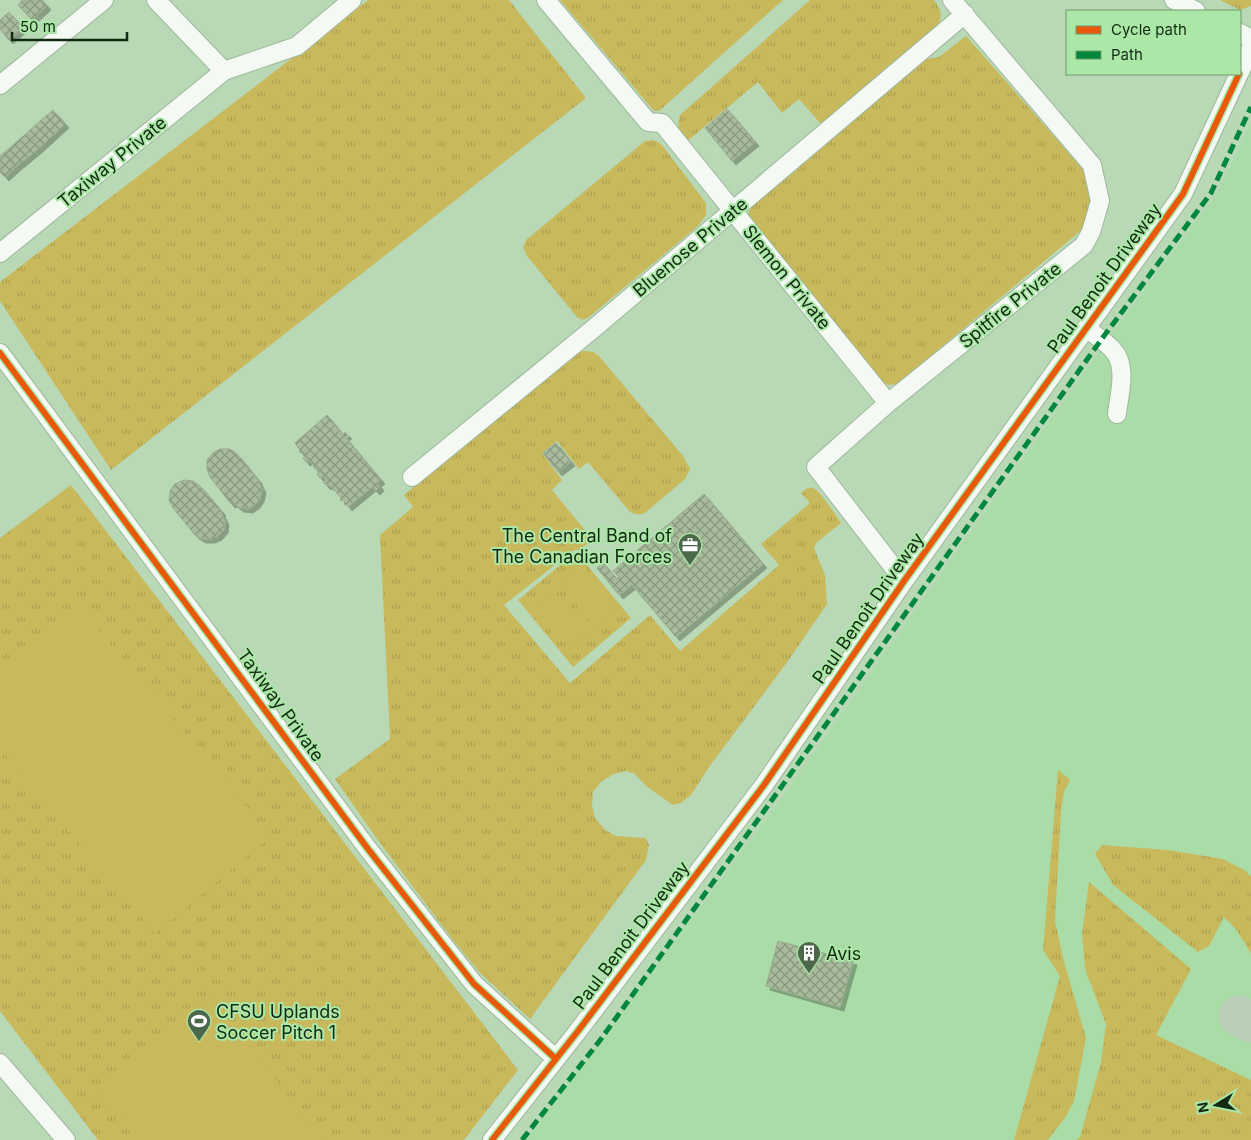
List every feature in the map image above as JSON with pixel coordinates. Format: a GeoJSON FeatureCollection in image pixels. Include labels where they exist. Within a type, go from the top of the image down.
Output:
{"type":"FeatureCollection","features":[{"type":"Feature","properties":{"kind":"street"},"geometry":{"type":"LineString","coordinates":[[0,86],[104,0]]}},
{"type":"Feature","properties":{"kind":"street"},"geometry":{"type":"LineString","coordinates":[[156,0],[224,71],[297,46],[352,0]]}},
{"type":"Feature","properties":{"kind":"street","name":"Slemon Private"},"geometry":{"type":"LineString","coordinates":[[546,0],[648,122],[662,123],[888,403]]}},
{"type":"Feature","properties":{"kind":"street","name":"Spitfire Private"},"geometry":{"type":"LineString","coordinates":[[904,581],[816,467],[888,403],[1084,245],[1091,232],[1100,201],[1092,165],[952,0]]}},
{"type":"Feature","properties":{"kind":"street"},"geometry":{"type":"LineString","coordinates":[[1174,0],[1194,10]]}},
{"type":"Feature","properties":{"kind":"street","name":"Bluenose Private"},"geometry":{"type":"LineString","coordinates":[[412,477],[593,329],[965,14]]}},
{"type":"Feature","properties":{"kind":"street","name":"Paul Benoit Driveway"},"geometry":{"type":"LineString","coordinates":[[1241,69],[1251,48]]}},
{"type":"Feature","properties":{"kind":"street","name":"Taxiway Private"},"geometry":{"type":"LineString","coordinates":[[0,253],[224,71]]}},
{"type":"Feature","properties":{"kind":"street","name":"Paul Benoit Driveway"},"geometry":{"type":"LineString","coordinates":[[492,1140],[764,785],[904,581],[1182,194],[1238,75]]}},
{"type":"Feature","properties":{"kind":"street"},"geometry":{"type":"LineString","coordinates":[[1086,328],[1114,351],[1120,360],[1122,373],[1117,414]]}},
{"type":"Feature","properties":{"kind":"street","name":"Taxiway Private"},"geometry":{"type":"LineString","coordinates":[[0,353],[219,639],[368,848],[474,984],[556,1058]]}},
{"type":"Feature","properties":{"kind":"street"},"geometry":{"type":"LineString","coordinates":[[0,1063],[66,1140]]}},
{"type":"Feature","properties":{"kind":"shaded area"},"geometry":{"type":"Polygon","coordinates":[[[1251,123],[1251,1140],[526,1140],[784,795],[1116,328],[1218,192],[1251,123]]]}},
{"type":"Feature","properties":{"kind":"green space"},"geometry":{"type":"Polygon","coordinates":[[[368,0],[509,0],[586,98],[111,470],[0,301],[0,282],[368,0]]]}},
{"type":"Feature","properties":{"kind":"green space"},"geometry":{"type":"Polygon","coordinates":[[[560,0],[783,0],[659,111],[654,111],[560,0]]]}},
{"type":"Feature","properties":{"kind":"green space"},"geometry":{"type":"Polygon","coordinates":[[[810,0],[934,0],[940,9],[941,15],[938,25],[821,124],[799,99],[782,113],[758,82],[686,142],[679,129],[680,115],[810,0]]]}},
{"type":"Feature","properties":{"kind":"green space"},"geometry":{"type":"Polygon","coordinates":[[[1220,0],[1251,0],[1251,6],[1240,10],[1220,0]]]}},
{"type":"Feature","properties":{"kind":"green space"},"geometry":{"type":"Polygon","coordinates":[[[966,36],[1086,173],[1091,190],[1092,212],[1085,226],[1078,233],[897,384],[889,385],[884,383],[748,219],[749,213],[759,197],[781,183],[926,59],[939,57],[966,36]]]}},
{"type":"Feature","properties":{"kind":"green space"},"geometry":{"type":"Polygon","coordinates":[[[654,140],[662,145],[706,203],[706,215],[699,225],[589,317],[582,320],[577,317],[527,256],[523,247],[526,240],[645,141],[654,140]]]}},
{"type":"Feature","properties":{"kind":"green space"},"geometry":{"type":"Polygon","coordinates":[[[577,352],[593,352],[599,356],[683,456],[690,469],[685,479],[645,513],[634,514],[630,512],[588,462],[579,469],[557,441],[542,453],[562,480],[552,490],[593,540],[579,550],[574,550],[504,605],[570,683],[650,615],[680,651],[779,565],[761,544],[810,503],[801,493],[808,488],[813,488],[824,498],[841,523],[817,542],[814,548],[825,575],[827,604],[788,661],[709,767],[691,795],[681,803],[673,805],[646,786],[635,774],[627,771],[614,774],[602,781],[593,792],[592,806],[595,818],[605,830],[616,836],[646,838],[649,845],[646,860],[530,1019],[480,973],[453,940],[377,839],[335,779],[390,739],[380,535],[413,507],[404,495],[577,352]]]}},
{"type":"Feature","properties":{"kind":"green space"},"geometry":{"type":"Polygon","coordinates":[[[71,485],[518,1070],[464,1140],[98,1140],[0,1011],[0,538],[71,485]]]}},
{"type":"Feature","properties":{"kind":"green space"},"geometry":{"type":"Polygon","coordinates":[[[576,552],[631,618],[573,667],[518,600],[576,552]]]}},
{"type":"Feature","properties":{"kind":"green space"},"geometry":{"type":"Polygon","coordinates":[[[579,569],[614,611],[595,627],[560,586],[579,569]]]}},
{"type":"Feature","properties":{"kind":"green space"},"geometry":{"type":"Polygon","coordinates":[[[554,591],[589,633],[570,649],[535,607],[554,591]]]}},
{"type":"Feature","properties":{"kind":"green space"},"geometry":{"type":"Polygon","coordinates":[[[81,609],[271,836],[155,934],[0,748],[0,678],[81,609]]]}},
{"type":"Feature","properties":{"kind":"green space"},"geometry":{"type":"Polygon","coordinates":[[[1058,770],[1070,780],[1064,792],[1061,811],[1055,921],[1063,958],[1086,1038],[1074,1101],[1065,1118],[1048,1140],[1014,1140],[1060,976],[1043,950],[1058,770]]]}},
{"type":"Feature","properties":{"kind":"green space"},"geometry":{"type":"Polygon","coordinates":[[[1102,845],[1168,850],[1223,859],[1246,871],[1251,877],[1251,953],[1235,928],[1224,917],[1209,946],[1198,952],[1113,885],[1095,854],[1102,845]]]}},
{"type":"Feature","properties":{"kind":"green space"},"geometry":{"type":"Polygon","coordinates":[[[1089,882],[1191,969],[1156,1035],[1251,1080],[1251,1140],[1077,1140],[1080,1137],[1101,1062],[1106,1024],[1085,969],[1082,934],[1089,882]]]}},
{"type":"Feature","properties":{"kind":"green space","name":"CFSU Uplands Soccer Pitch 1"},"geometry":{"type":"Polygon","coordinates":[[[209,996],[323,1140],[137,1140],[95,1087],[209,996]]]}},
{"type":"Feature","properties":{"kind":"building"},"geometry":{"type":"Polygon","coordinates":[[[22,0],[42,0],[47,6],[32,20],[18,5],[22,0]]]}},
{"type":"Feature","properties":{"kind":"building"},"geometry":{"type":"Polygon","coordinates":[[[9,12],[23,28],[9,40],[0,29],[0,20],[9,12]]]}},
{"type":"Feature","properties":{"kind":"building"},"geometry":{"type":"Polygon","coordinates":[[[727,109],[755,142],[732,161],[705,128],[727,109]]]}},
{"type":"Feature","properties":{"kind":"building"},"geometry":{"type":"Polygon","coordinates":[[[53,110],[65,124],[53,135],[40,121],[53,110]]]}},
{"type":"Feature","properties":{"kind":"building"},"geometry":{"type":"Polygon","coordinates":[[[40,121],[53,135],[40,147],[27,133],[40,121]]]}},
{"type":"Feature","properties":{"kind":"building"},"geometry":{"type":"Polygon","coordinates":[[[27,133],[40,147],[28,157],[15,143],[27,133]]]}},
{"type":"Feature","properties":{"kind":"building"},"geometry":{"type":"Polygon","coordinates":[[[15,143],[28,157],[17,166],[5,152],[15,143]]]}},
{"type":"Feature","properties":{"kind":"building"},"geometry":{"type":"Polygon","coordinates":[[[5,152],[17,166],[5,177],[0,172],[0,156],[5,152]]]}},
{"type":"Feature","properties":{"kind":"building"},"geometry":{"type":"Polygon","coordinates":[[[327,415],[343,435],[345,432],[348,435],[345,437],[381,480],[377,483],[380,487],[376,491],[372,487],[348,507],[343,500],[341,501],[341,498],[329,484],[327,486],[323,482],[326,480],[323,476],[320,478],[317,474],[319,472],[309,460],[306,462],[303,458],[305,456],[299,451],[295,443],[327,415]]]}},
{"type":"Feature","properties":{"kind":"building"},"geometry":{"type":"Polygon","coordinates":[[[556,443],[571,462],[558,472],[543,453],[556,443]]]}},
{"type":"Feature","properties":{"kind":"building"},"geometry":{"type":"Polygon","coordinates":[[[220,449],[230,449],[237,454],[259,481],[262,489],[260,498],[249,509],[231,504],[210,477],[207,469],[207,460],[220,449]]]}},
{"type":"Feature","properties":{"kind":"building"},"geometry":{"type":"Polygon","coordinates":[[[184,480],[193,481],[200,486],[222,512],[225,521],[224,529],[218,536],[211,539],[202,539],[195,535],[173,508],[169,500],[170,491],[175,484],[184,480]]]}},
{"type":"Feature","properties":{"kind":"building","name":"The Central Band of The Canadian Forces"},"geometry":{"type":"Polygon","coordinates":[[[704,494],[763,564],[676,637],[632,585],[619,595],[597,568],[603,563],[617,579],[619,577],[613,571],[704,494]]]}},
{"type":"Feature","properties":{"kind":"building","name":"Avis"},"geometry":{"type":"Polygon","coordinates":[[[778,941],[853,961],[840,1007],[766,986],[778,941]]]}},
{"type":"Feature","properties":{"kind":"taxiway"},"geometry":{"type":"LineString","coordinates":[[1239,1016],[1251,1022]]}},
{"type":"Feature","properties":{"kind":"marked path"},"geometry":{"type":"LineString","coordinates":[[522,1140],[601,1039],[1101,340],[1211,193],[1251,107]]}},
{"type":"Feature","properties":{"kind":"cycle path"},"geometry":{"type":"LineString","coordinates":[[492,1140],[578,1031],[764,785],[904,581],[1183,194],[1239,75]]}},
{"type":"Feature","properties":{"kind":"cycle path"},"geometry":{"type":"LineString","coordinates":[[0,353],[368,849],[474,984],[556,1059]]}},
{"type":"Feature","properties":{"kind":"place","name":"The Central Band of The Canadian Forces"},"geometry":{"type":"Point","coordinates":[690,566]}},
{"type":"Feature","properties":{"kind":"place","name":"Avis"},"geometry":{"type":"Point","coordinates":[809,974]}},
{"type":"Feature","properties":{"kind":"place","name":"CFSU Uplands Soccer Pitch 1"},"geometry":{"type":"Point","coordinates":[199,1042]}}]}
